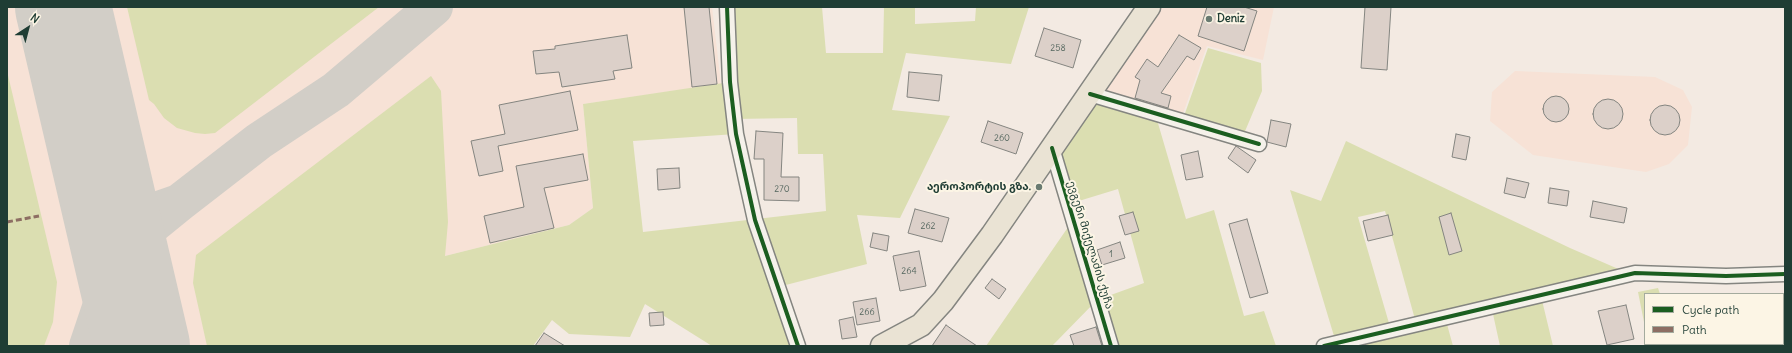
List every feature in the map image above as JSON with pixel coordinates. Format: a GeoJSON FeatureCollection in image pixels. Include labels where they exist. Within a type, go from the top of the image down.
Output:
{"type":"FeatureCollection","features":[{"type":"Feature","properties":{"kind":"highway"},"geometry":{"type":"LineString","coordinates":[[882,346],[921,324],[943,301],[1090,94],[1149,7]]}},
{"type":"Feature","properties":{"kind":"street"},"geometry":{"type":"LineString","coordinates":[[727,7],[730,82],[736,134],[755,220],[798,346]]}},
{"type":"Feature","properties":{"kind":"street"},"geometry":{"type":"LineString","coordinates":[[1090,94],[1260,144]]}},
{"type":"Feature","properties":{"kind":"street","name":"ევგენი მიქელაძის ქუჩა"},"geometry":{"type":"LineString","coordinates":[[1052,148],[1111,346]]}},
{"type":"Feature","properties":{"kind":"street"},"geometry":{"type":"LineString","coordinates":[[1324,346],[1635,273],[1726,276],[1785,274]]}},
{"type":"Feature","properties":{"kind":"shaded area"},"geometry":{"type":"Polygon","coordinates":[[[7,7],[712,7],[721,84],[583,104],[593,208],[569,225],[445,256],[405,346],[7,346],[7,7]]]}},
{"type":"Feature","properties":{"kind":"shaded area"},"geometry":{"type":"Polygon","coordinates":[[[1153,7],[1274,7],[1263,60],[1207,46],[1181,119],[1093,93],[1153,7]]]}},
{"type":"Feature","properties":{"kind":"shaded area"},"geometry":{"type":"Polygon","coordinates":[[[1515,71],[1655,77],[1683,90],[1692,107],[1688,145],[1669,164],[1646,172],[1533,155],[1490,121],[1492,92],[1515,71]]]}},
{"type":"Feature","properties":{"kind":"green space"},"geometry":{"type":"Polygon","coordinates":[[[127,7],[379,7],[215,133],[205,134],[177,128],[164,118],[154,104],[149,100],[127,7]]]}},
{"type":"Feature","properties":{"kind":"green space"},"geometry":{"type":"Polygon","coordinates":[[[727,7],[822,7],[826,53],[883,53],[884,7],[915,7],[915,24],[975,21],[976,7],[1029,7],[1011,64],[906,53],[892,110],[950,116],[900,218],[857,215],[867,264],[778,287],[798,346],[712,346],[645,304],[630,337],[569,334],[552,320],[533,346],[207,346],[193,283],[196,255],[431,76],[441,91],[448,222],[445,256],[569,225],[593,208],[583,104],[730,82],[727,7]],[[797,118],[734,119],[736,134],[633,141],[643,232],[826,211],[823,154],[798,154],[797,118]]]}},
{"type":"Feature","properties":{"kind":"green space"},"geometry":{"type":"Polygon","coordinates":[[[1208,48],[1261,63],[1262,91],[1243,136],[1183,119],[1208,48]]]}},
{"type":"Feature","properties":{"kind":"green space"},"geometry":{"type":"Polygon","coordinates":[[[7,71],[57,282],[53,322],[44,346],[7,346],[7,71]]]}},
{"type":"Feature","properties":{"kind":"green space"},"geometry":{"type":"Polygon","coordinates":[[[1090,94],[1155,113],[1186,219],[1214,210],[1244,316],[1264,311],[1276,346],[1111,346],[1097,300],[1144,283],[1118,189],[1069,204],[1052,148],[1090,94]]]}},
{"type":"Feature","properties":{"kind":"green space"},"geometry":{"type":"Polygon","coordinates":[[[1346,141],[1570,248],[1623,271],[1540,292],[1553,346],[1500,346],[1491,305],[1445,317],[1453,346],[1337,346],[1290,190],[1321,201],[1346,141]],[[1385,211],[1358,217],[1391,330],[1416,323],[1385,211]]]}},
{"type":"Feature","properties":{"kind":"green space"},"geometry":{"type":"Polygon","coordinates":[[[1073,220],[1097,300],[1052,346],[986,346],[1073,220]]]}},
{"type":"Feature","properties":{"kind":"green space"},"geometry":{"type":"Polygon","coordinates":[[[1658,288],[1660,293],[1644,293],[1644,322],[1638,292],[1658,288]]]}},
{"type":"Feature","properties":{"kind":"building"},"geometry":{"type":"Polygon","coordinates":[[[684,7],[709,7],[717,84],[692,87],[684,7]]]}},
{"type":"Feature","properties":{"kind":"building"},"geometry":{"type":"Polygon","coordinates":[[[1207,7],[1244,7],[1257,11],[1244,51],[1198,36],[1207,7]]]}},
{"type":"Feature","properties":{"kind":"building"},"geometry":{"type":"Polygon","coordinates":[[[1365,7],[1391,7],[1387,70],[1361,68],[1365,7]]]}},
{"type":"Feature","properties":{"kind":"building"},"geometry":{"type":"Polygon","coordinates":[[[1044,28],[1081,40],[1073,68],[1035,56],[1044,28]]]}},
{"type":"Feature","properties":{"kind":"building"},"geometry":{"type":"Polygon","coordinates":[[[627,35],[632,68],[613,71],[615,79],[562,87],[559,72],[536,74],[533,51],[555,49],[555,46],[627,35]]]}},
{"type":"Feature","properties":{"kind":"building"},"geometry":{"type":"Polygon","coordinates":[[[1179,35],[1201,48],[1194,60],[1187,56],[1161,93],[1171,96],[1168,108],[1135,98],[1140,80],[1135,77],[1147,59],[1158,67],[1179,35]]]}},
{"type":"Feature","properties":{"kind":"building"},"geometry":{"type":"Polygon","coordinates":[[[909,72],[942,75],[939,101],[907,97],[909,72]]]}},
{"type":"Feature","properties":{"kind":"building"},"geometry":{"type":"Polygon","coordinates":[[[570,91],[578,130],[498,146],[503,171],[479,176],[471,141],[505,134],[499,105],[570,91]]]}},
{"type":"Feature","properties":{"kind":"building"},"geometry":{"type":"Polygon","coordinates":[[[1556,96],[1565,100],[1569,109],[1565,118],[1556,122],[1547,118],[1543,109],[1547,100],[1556,96]]]}},
{"type":"Feature","properties":{"kind":"building"},"geometry":{"type":"Polygon","coordinates":[[[1608,99],[1619,103],[1623,114],[1619,125],[1608,129],[1597,125],[1593,114],[1597,103],[1608,99]]]}},
{"type":"Feature","properties":{"kind":"building"},"geometry":{"type":"Polygon","coordinates":[[[1665,105],[1676,109],[1680,120],[1676,131],[1665,135],[1654,131],[1650,120],[1654,109],[1665,105]]]}},
{"type":"Feature","properties":{"kind":"building"},"geometry":{"type":"Polygon","coordinates":[[[1271,120],[1291,124],[1286,147],[1267,142],[1271,120]]]}},
{"type":"Feature","properties":{"kind":"building"},"geometry":{"type":"Polygon","coordinates":[[[988,121],[1023,133],[1016,154],[981,142],[988,121]]]}},
{"type":"Feature","properties":{"kind":"building"},"geometry":{"type":"Polygon","coordinates":[[[756,131],[783,133],[781,177],[799,177],[799,201],[764,200],[764,159],[754,159],[756,131]]]}},
{"type":"Feature","properties":{"kind":"building"},"geometry":{"type":"Polygon","coordinates":[[[1456,134],[1470,137],[1466,160],[1452,157],[1456,134]]]}},
{"type":"Feature","properties":{"kind":"building"},"geometry":{"type":"Polygon","coordinates":[[[1236,146],[1256,160],[1248,173],[1228,158],[1236,146]]]}},
{"type":"Feature","properties":{"kind":"building"},"geometry":{"type":"Polygon","coordinates":[[[1198,151],[1203,177],[1186,180],[1181,155],[1198,151]]]}},
{"type":"Feature","properties":{"kind":"building"},"geometry":{"type":"Polygon","coordinates":[[[583,154],[588,180],[544,188],[554,228],[490,243],[484,216],[524,207],[516,166],[583,154]]]}},
{"type":"Feature","properties":{"kind":"building"},"geometry":{"type":"Polygon","coordinates":[[[679,168],[680,188],[658,190],[657,169],[679,168]]]}},
{"type":"Feature","properties":{"kind":"building"},"geometry":{"type":"Polygon","coordinates":[[[1507,178],[1529,183],[1525,198],[1504,193],[1507,178]]]}},
{"type":"Feature","properties":{"kind":"building"},"geometry":{"type":"Polygon","coordinates":[[[1550,188],[1569,191],[1567,206],[1548,203],[1550,188]]]}},
{"type":"Feature","properties":{"kind":"building"},"geometry":{"type":"Polygon","coordinates":[[[1593,201],[1627,208],[1624,223],[1590,217],[1593,201]]]}},
{"type":"Feature","properties":{"kind":"building"},"geometry":{"type":"Polygon","coordinates":[[[915,209],[949,218],[942,242],[908,233],[915,209]]]}},
{"type":"Feature","properties":{"kind":"building"},"geometry":{"type":"Polygon","coordinates":[[[1133,212],[1139,231],[1125,235],[1119,216],[1133,212]]]}},
{"type":"Feature","properties":{"kind":"building"},"geometry":{"type":"Polygon","coordinates":[[[1451,213],[1462,251],[1449,255],[1439,217],[1451,213]]]}},
{"type":"Feature","properties":{"kind":"building"},"geometry":{"type":"Polygon","coordinates":[[[1388,215],[1393,235],[1368,241],[1363,221],[1388,215]]]}},
{"type":"Feature","properties":{"kind":"building"},"geometry":{"type":"Polygon","coordinates":[[[1247,219],[1268,293],[1250,298],[1229,224],[1247,219]]]}},
{"type":"Feature","properties":{"kind":"building"},"geometry":{"type":"Polygon","coordinates":[[[873,233],[889,236],[887,251],[870,247],[873,233]]]}},
{"type":"Feature","properties":{"kind":"building"},"geometry":{"type":"Polygon","coordinates":[[[1120,242],[1125,258],[1102,265],[1097,250],[1120,242]]]}},
{"type":"Feature","properties":{"kind":"building"},"geometry":{"type":"Polygon","coordinates":[[[919,251],[926,286],[900,291],[893,256],[919,251]]]}},
{"type":"Feature","properties":{"kind":"building"},"geometry":{"type":"Polygon","coordinates":[[[992,279],[1006,289],[999,299],[985,288],[992,279]]]}},
{"type":"Feature","properties":{"kind":"building"},"geometry":{"type":"Polygon","coordinates":[[[876,298],[880,321],[857,325],[853,302],[876,298]]]}},
{"type":"Feature","properties":{"kind":"building"},"geometry":{"type":"Polygon","coordinates":[[[1626,305],[1634,339],[1607,345],[1598,311],[1626,305]]]}},
{"type":"Feature","properties":{"kind":"building"},"geometry":{"type":"Polygon","coordinates":[[[663,312],[664,325],[650,326],[649,313],[663,312]]]}},
{"type":"Feature","properties":{"kind":"building"},"geometry":{"type":"Polygon","coordinates":[[[853,317],[857,337],[842,339],[839,320],[853,317]]]}},
{"type":"Feature","properties":{"kind":"building"},"geometry":{"type":"Polygon","coordinates":[[[946,325],[953,330],[977,346],[932,346],[946,325]]]}},
{"type":"Feature","properties":{"kind":"building"},"geometry":{"type":"Polygon","coordinates":[[[1096,327],[1102,346],[1074,346],[1070,335],[1096,327]]]}},
{"type":"Feature","properties":{"kind":"building"},"geometry":{"type":"Polygon","coordinates":[[[544,333],[565,346],[535,346],[544,333]]]}},
{"type":"Feature","properties":{"kind":"taxiway"},"geometry":{"type":"LineString","coordinates":[[88,346],[120,251],[259,141],[336,90],[434,7]]}},
{"type":"Feature","properties":{"kind":"taxiway"},"geometry":{"type":"LineString","coordinates":[[94,141],[106,184],[115,196],[134,207],[156,211],[179,203]]}},
{"type":"Feature","properties":{"kind":"runway"},"geometry":{"type":"LineString","coordinates":[[63,7],[142,346]]}},
{"type":"Feature","properties":{"kind":"marked path"},"geometry":{"type":"LineString","coordinates":[[7,222],[39,216]]}},
{"type":"Feature","properties":{"kind":"cycle path"},"geometry":{"type":"LineString","coordinates":[[727,7],[730,82],[736,134],[755,220],[798,346]]}},
{"type":"Feature","properties":{"kind":"cycle path"},"geometry":{"type":"LineString","coordinates":[[1090,94],[1259,144]]}},
{"type":"Feature","properties":{"kind":"cycle path"},"geometry":{"type":"LineString","coordinates":[[1052,148],[1111,346]]}},
{"type":"Feature","properties":{"kind":"cycle path"},"geometry":{"type":"LineString","coordinates":[[1324,346],[1635,273],[1726,276],[1785,274]]}},
{"type":"Feature","properties":{"kind":"place","name":"Deniz"},"geometry":{"type":"Point","coordinates":[1209,19]}},
{"type":"Feature","properties":{"kind":"place","name":"აეროპორტის გზა."},"geometry":{"type":"Point","coordinates":[1039,187]}}]}
